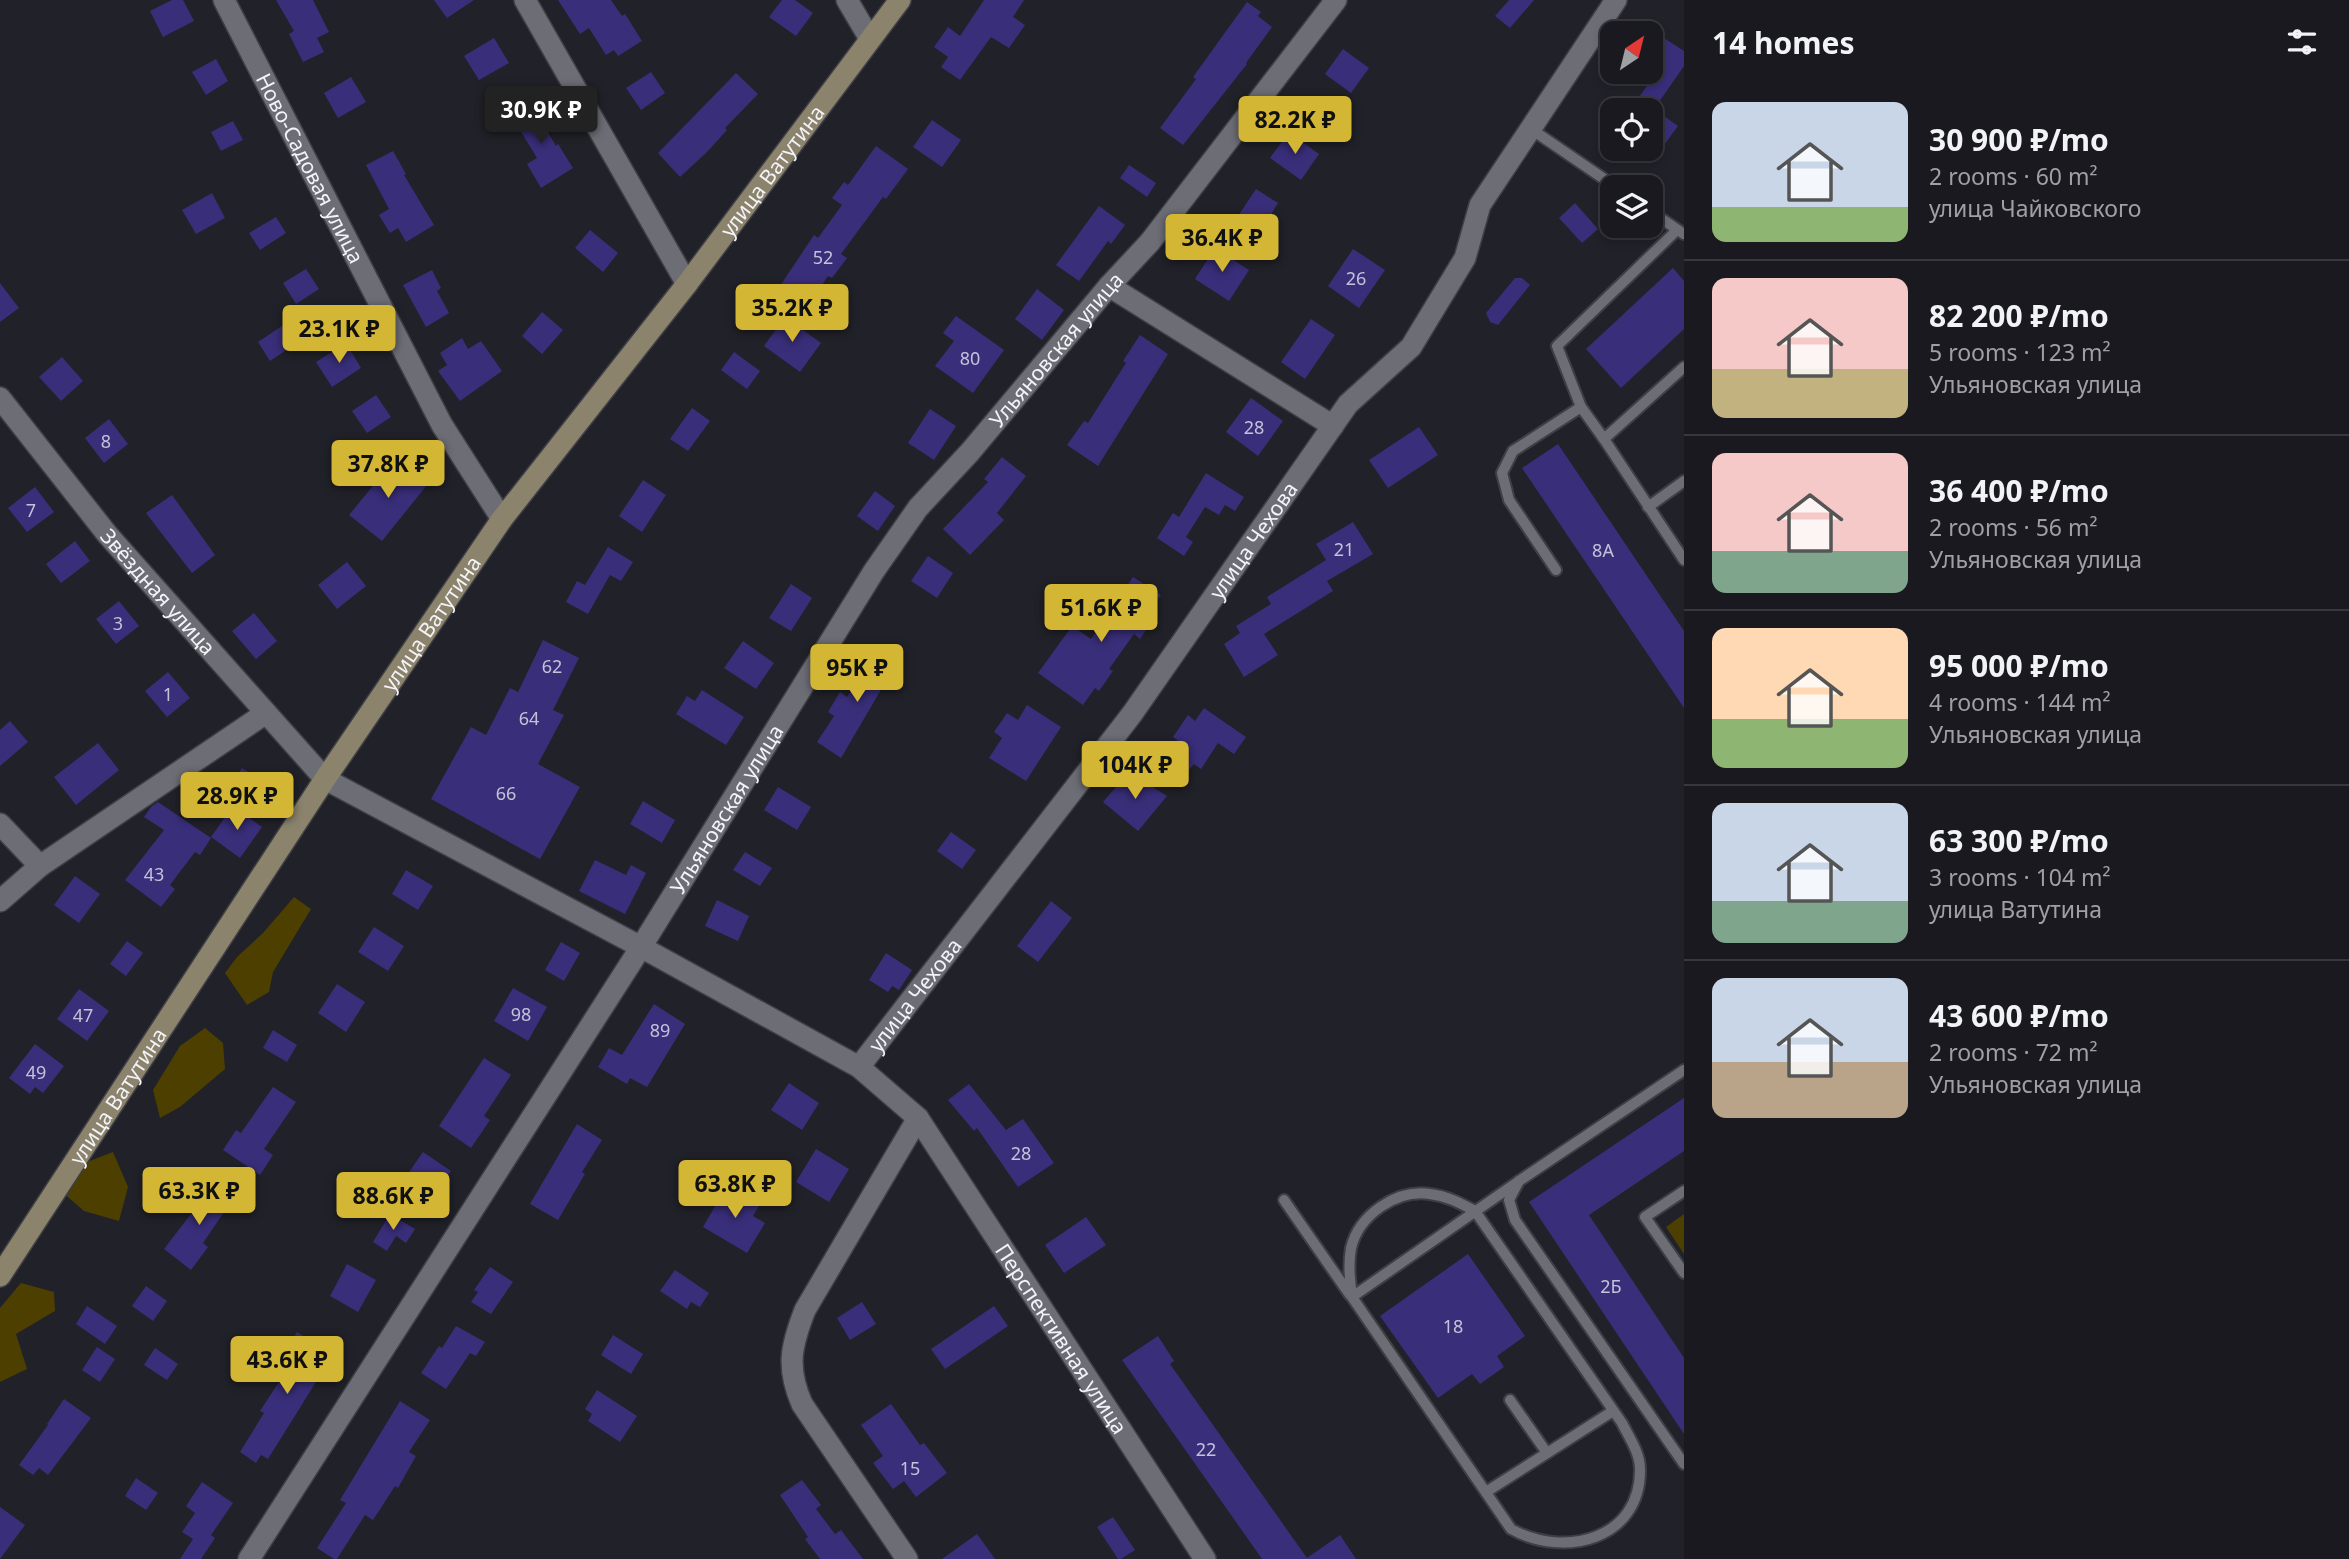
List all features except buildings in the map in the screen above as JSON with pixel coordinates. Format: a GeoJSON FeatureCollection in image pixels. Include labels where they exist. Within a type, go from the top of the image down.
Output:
{"type":"FeatureCollection","features":[{"type":"Feature","properties":{"kind":"main road","name":"улица Ватутина"},"geometry":{"type":"LineString","coordinates":[[0,1276],[325,779],[502,519],[687,284],[900,0]]}},
{"type":"Feature","properties":{"kind":"street","name":"Ново-Садовая улица"},"geometry":{"type":"LineString","coordinates":[[223,0],[442,425],[502,519]]}},
{"type":"Feature","properties":{"kind":"street"},"geometry":{"type":"LineString","coordinates":[[525,0],[687,284]]}},
{"type":"Feature","properties":{"kind":"street"},"geometry":{"type":"LineString","coordinates":[[847,0],[870,39]]}},
{"type":"Feature","properties":{"kind":"street","name":"Ульяновская улица"},"geometry":{"type":"LineString","coordinates":[[249,1559],[641,947],[874,570],[918,508],[970,452],[1109,286],[1150,242],[1336,0]]}},
{"type":"Feature","properties":{"kind":"street","name":"улица Чехова"},"geometry":{"type":"LineString","coordinates":[[859,1067],[1132,714],[1348,404],[1410,347],[1465,257],[1480,205],[1616,0]]}},
{"type":"Feature","properties":{"kind":"street"},"geometry":{"type":"LineString","coordinates":[[1109,286],[1333,426]]}},
{"type":"Feature","properties":{"kind":"street","name":"Звёздная улица"},"geometry":{"type":"LineString","coordinates":[[0,398],[107,534],[325,779]]}},
{"type":"Feature","properties":{"kind":"street"},"geometry":{"type":"LineString","coordinates":[[0,901],[40,866],[266,713]]}},
{"type":"Feature","properties":{"kind":"street","name":"Перспективная улица"},"geometry":{"type":"LineString","coordinates":[[325,779],[641,947],[859,1067],[918,1118],[1205,1559]]}},
{"type":"Feature","properties":{"kind":"street"},"geometry":{"type":"LineString","coordinates":[[0,824],[40,866]]}},
{"type":"Feature","properties":{"kind":"street"},"geometry":{"type":"LineString","coordinates":[[907,1559],[802,1404],[793,1384],[790,1366],[795,1335],[806,1310],[918,1118]]}},
{"type":"Feature","properties":{"kind":"lane"},"geometry":{"type":"LineString","coordinates":[[1531,129],[1600,176]]}},
{"type":"Feature","properties":{"kind":"lane"},"geometry":{"type":"LineString","coordinates":[[1663,220],[1681,232],[1556,346],[1581,407],[1684,560]]}},
{"type":"Feature","properties":{"kind":"lane"},"geometry":{"type":"LineString","coordinates":[[1604,439],[1684,368]]}},
{"type":"Feature","properties":{"kind":"lane"},"geometry":{"type":"LineString","coordinates":[[1556,570],[1509,500],[1502,473],[1513,451],[1581,407]]}},
{"type":"Feature","properties":{"kind":"lane"},"geometry":{"type":"LineString","coordinates":[[1647,507],[1684,481]]}},
{"type":"Feature","properties":{"kind":"lane"},"geometry":{"type":"LineString","coordinates":[[1352,1297],[1684,1070]]}},
{"type":"Feature","properties":{"kind":"lane"},"geometry":{"type":"LineString","coordinates":[[1519,1181],[1509,1200],[1515,1220],[1684,1464]]}},
{"type":"Feature","properties":{"kind":"lane"},"geometry":{"type":"LineString","coordinates":[[1684,1191],[1646,1217],[1684,1273]]}},
{"type":"Feature","properties":{"kind":"lane"},"geometry":{"type":"LineString","coordinates":[[1284,1200],[1511,1529],[1524,1539],[1545,1548],[1564,1550],[1584,1548],[1620,1523],[1632,1507],[1640,1467],[1634,1447],[1613,1411],[1475,1211],[1451,1198],[1427,1193],[1402,1196],[1380,1206],[1363,1224],[1352,1247],[1349,1271],[1352,1297]]}},
{"type":"Feature","properties":{"kind":"lane"},"geometry":{"type":"LineString","coordinates":[[1510,1400],[1547,1453]]}},
{"type":"Feature","properties":{"kind":"lane"},"geometry":{"type":"LineString","coordinates":[[1486,1492],[1613,1411]]}},
{"type":"Feature","properties":{"kind":"shaded area"},"geometry":{"type":"Polygon","coordinates":[[[294,897],[311,909],[273,972],[269,992],[247,1005],[225,973],[294,897]]]}},
{"type":"Feature","properties":{"kind":"shaded area"},"geometry":{"type":"Polygon","coordinates":[[[205,1028],[223,1043],[225,1069],[180,1107],[160,1118],[153,1090],[180,1046],[205,1028]]]}},
{"type":"Feature","properties":{"kind":"shaded area"},"geometry":{"type":"Polygon","coordinates":[[[113,1152],[128,1187],[119,1221],[84,1211],[61,1191],[74,1167],[113,1152]]]}},
{"type":"Feature","properties":{"kind":"shaded area"},"geometry":{"type":"Polygon","coordinates":[[[1684,1214],[1684,1254],[1666,1227],[1684,1214]]]}},
{"type":"Feature","properties":{"kind":"shaded area"},"geometry":{"type":"Polygon","coordinates":[[[21,1283],[54,1292],[55,1311],[16,1334],[27,1369],[0,1382],[0,1308],[21,1283]]]}}]}
